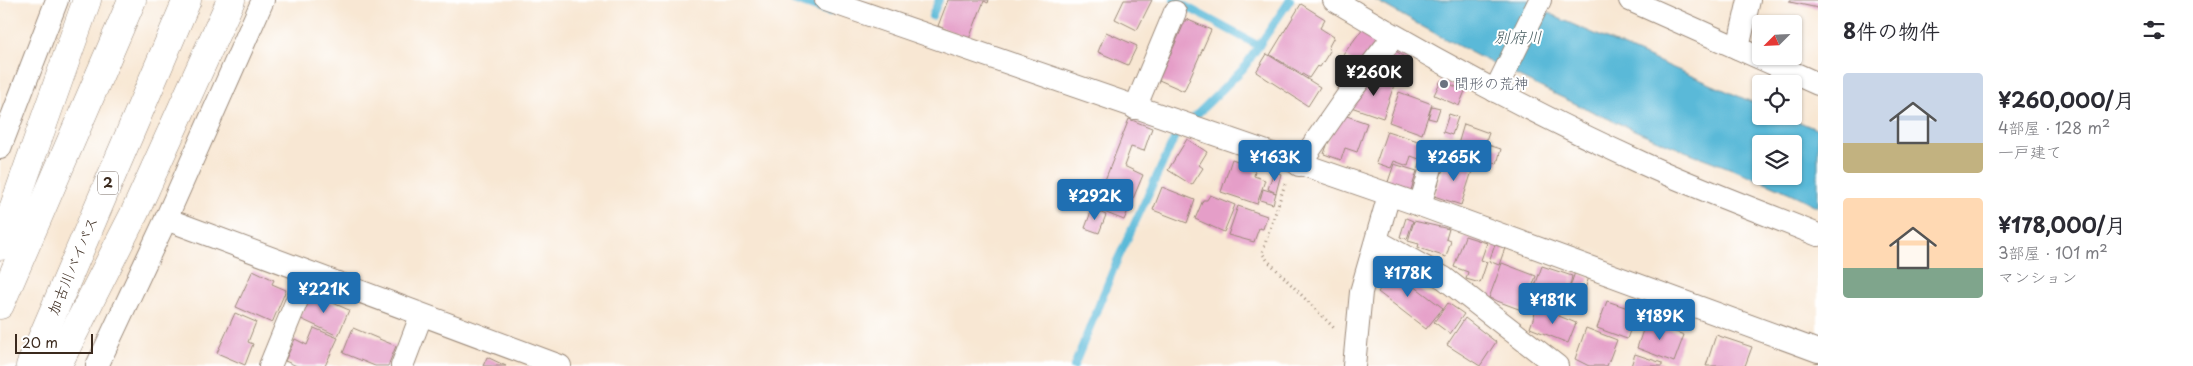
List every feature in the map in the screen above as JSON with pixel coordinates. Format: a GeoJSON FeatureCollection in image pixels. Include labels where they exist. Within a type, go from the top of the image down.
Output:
{"type":"FeatureCollection","features":[{"type":"Feature","properties":{"kind":"highway"},"geometry":{"type":"LineString","coordinates":[[0,246],[87,0]]}},
{"type":"Feature","properties":{"kind":"highway"},"geometry":{"type":"LineString","coordinates":[[0,305],[132,0]]}},
{"type":"Feature","properties":{"kind":"highway","name":"加古川バイパス"},"geometry":{"type":"LineString","coordinates":[[30,366],[187,0]]}},
{"type":"Feature","properties":{"kind":"highway"},"geometry":{"type":"LineString","coordinates":[[57,366],[135,212],[231,0]]}},
{"type":"Feature","properties":{"kind":"street"},"geometry":{"type":"LineString","coordinates":[[0,148],[57,0]]}},
{"type":"Feature","properties":{"kind":"street"},"geometry":{"type":"LineString","coordinates":[[97,366],[166,219],[263,0]]}},
{"type":"Feature","properties":{"kind":"street"},"geometry":{"type":"LineString","coordinates":[[826,0],[1296,164],[1420,205],[1818,351]]}},
{"type":"Feature","properties":{"kind":"street"},"geometry":{"type":"LineString","coordinates":[[1334,0],[1394,36],[1496,91],[1643,164],[1818,235]]}},
{"type":"Feature","properties":{"kind":"street"},"geometry":{"type":"LineString","coordinates":[[1496,91],[1540,0]]}},
{"type":"Feature","properties":{"kind":"street"},"geometry":{"type":"LineString","coordinates":[[1630,0],[1818,84]]}},
{"type":"Feature","properties":{"kind":"street"},"geometry":{"type":"LineString","coordinates":[[1738,48],[1749,0]]}},
{"type":"Feature","properties":{"kind":"street"},"geometry":{"type":"LineString","coordinates":[[1136,108],[1174,12]]}},
{"type":"Feature","properties":{"kind":"street"},"geometry":{"type":"LineString","coordinates":[[1296,164],[1394,36]]}},
{"type":"Feature","properties":{"kind":"street"},"geometry":{"type":"LineString","coordinates":[[1420,205],[1436,151]]}},
{"type":"Feature","properties":{"kind":"street"},"geometry":{"type":"LineString","coordinates":[[1355,358],[1361,292],[1389,195]]}},
{"type":"Feature","properties":{"kind":"street"},"geometry":{"type":"LineString","coordinates":[[166,219],[560,366]]}},
{"type":"Feature","properties":{"kind":"street"},"geometry":{"type":"LineString","coordinates":[[1377,241],[1444,278],[1557,366]]}},
{"type":"Feature","properties":{"kind":"street"},"geometry":{"type":"LineString","coordinates":[[270,366],[308,273]]}},
{"type":"Feature","properties":{"kind":"street"},"geometry":{"type":"LineString","coordinates":[[402,366],[422,316]]}},
{"type":"Feature","properties":{"kind":"path"},"geometry":{"type":"LineString","coordinates":[[1296,164],[1262,253],[1355,358]]}},
{"type":"Feature","properties":{"kind":"water","name":"別府川"},"geometry":{"type":"Polygon","coordinates":[[[1375,0],[1528,0],[1558,18],[1752,102],[1752,125],[1802,125],[1802,123],[1818,130],[1818,207],[1771,185],[1802,185],[1802,135],[1752,135],[1752,177],[1660,141],[1587,109],[1445,39],[1375,0]]]}},
{"type":"Feature","properties":{"kind":"building"},"geometry":{"type":"Polygon","coordinates":[[[948,0],[989,0],[988,3],[984,1],[969,39],[938,26],[948,0]]]}},
{"type":"Feature","properties":{"kind":"building"},"geometry":{"type":"Polygon","coordinates":[[[1124,0],[1152,0],[1137,30],[1115,19],[1124,0]]]}},
{"type":"Feature","properties":{"kind":"building"},"geometry":{"type":"Polygon","coordinates":[[[1790,0],[1818,0],[1818,8],[1790,2],[1790,0]]]}},
{"type":"Feature","properties":{"kind":"building"},"geometry":{"type":"Polygon","coordinates":[[[1301,4],[1325,19],[1320,28],[1334,37],[1328,48],[1330,51],[1320,67],[1317,66],[1309,78],[1270,55],[1301,4]]]}},
{"type":"Feature","properties":{"kind":"building"},"geometry":{"type":"Polygon","coordinates":[[[1186,19],[1211,30],[1184,91],[1159,80],[1186,19]]]}},
{"type":"Feature","properties":{"kind":"building"},"geometry":{"type":"Polygon","coordinates":[[[1363,28],[1381,42],[1361,69],[1343,55],[1363,28]]]}},
{"type":"Feature","properties":{"kind":"building"},"geometry":{"type":"Polygon","coordinates":[[[1106,32],[1137,46],[1128,65],[1098,52],[1106,32]]]}},
{"type":"Feature","properties":{"kind":"building"},"geometry":{"type":"Polygon","coordinates":[[[1396,51],[1410,61],[1402,73],[1387,63],[1396,51]]]}},
{"type":"Feature","properties":{"kind":"building"},"geometry":{"type":"Polygon","coordinates":[[[1267,54],[1320,87],[1308,106],[1256,72],[1267,54]]]}},
{"type":"Feature","properties":{"kind":"building"},"geometry":{"type":"Polygon","coordinates":[[[1369,77],[1394,85],[1383,118],[1351,107],[1369,77]]]}},
{"type":"Feature","properties":{"kind":"building","name":"間形の荒神"},"geometry":{"type":"Polygon","coordinates":[[[1441,80],[1465,91],[1459,106],[1434,95],[1441,80]]]}},
{"type":"Feature","properties":{"kind":"building"},"geometry":{"type":"Polygon","coordinates":[[[1399,92],[1432,104],[1422,134],[1389,122],[1399,92]]]}},
{"type":"Feature","properties":{"kind":"building"},"geometry":{"type":"Polygon","coordinates":[[[1432,106],[1440,108],[1436,120],[1428,118],[1432,106]]]}},
{"type":"Feature","properties":{"kind":"building"},"geometry":{"type":"Polygon","coordinates":[[[1338,113],[1367,123],[1357,152],[1345,148],[1341,160],[1324,154],[1338,113]]]}},
{"type":"Feature","properties":{"kind":"building"},"geometry":{"type":"Polygon","coordinates":[[[1449,114],[1458,117],[1452,135],[1443,132],[1449,114]]]}},
{"type":"Feature","properties":{"kind":"building"},"geometry":{"type":"Polygon","coordinates":[[[1129,119],[1152,128],[1144,151],[1131,147],[1124,166],[1143,175],[1124,220],[1094,208],[1129,119]]]}},
{"type":"Feature","properties":{"kind":"building"},"geometry":{"type":"Polygon","coordinates":[[[1464,124],[1489,133],[1485,144],[1501,149],[1497,164],[1456,151],[1464,124]]]}},
{"type":"Feature","properties":{"kind":"building"},"geometry":{"type":"Polygon","coordinates":[[[1387,131],[1424,143],[1419,159],[1411,156],[1408,166],[1394,161],[1391,168],[1376,163],[1387,131]]]}},
{"type":"Feature","properties":{"kind":"building"},"geometry":{"type":"Polygon","coordinates":[[[1187,139],[1207,152],[1199,165],[1203,168],[1192,185],[1168,170],[1187,139]]]}},
{"type":"Feature","properties":{"kind":"building"},"geometry":{"type":"Polygon","coordinates":[[[1457,153],[1477,160],[1475,167],[1454,161],[1457,153]]]}},
{"type":"Feature","properties":{"kind":"building"},"geometry":{"type":"Polygon","coordinates":[[[1232,159],[1246,164],[1246,168],[1255,171],[1254,176],[1265,180],[1257,204],[1221,192],[1232,159]]]}},
{"type":"Feature","properties":{"kind":"building"},"geometry":{"type":"Polygon","coordinates":[[[1446,159],[1473,168],[1461,205],[1434,196],[1446,159]]]}},
{"type":"Feature","properties":{"kind":"building"},"geometry":{"type":"Polygon","coordinates":[[[1394,164],[1417,171],[1411,190],[1388,182],[1394,164]]]}},
{"type":"Feature","properties":{"kind":"building"},"geometry":{"type":"Polygon","coordinates":[[[1274,171],[1281,174],[1276,193],[1268,189],[1274,171]]]}},
{"type":"Feature","properties":{"kind":"building"},"geometry":{"type":"Polygon","coordinates":[[[1162,187],[1195,200],[1187,223],[1153,210],[1162,187]]]}},
{"type":"Feature","properties":{"kind":"building"},"geometry":{"type":"Polygon","coordinates":[[[1263,189],[1276,193],[1273,204],[1260,200],[1263,189]]]}},
{"type":"Feature","properties":{"kind":"building"},"geometry":{"type":"Polygon","coordinates":[[[1210,195],[1235,205],[1224,232],[1195,219],[1203,200],[1207,200],[1210,195]]]}},
{"type":"Feature","properties":{"kind":"building"},"geometry":{"type":"Polygon","coordinates":[[[1238,206],[1267,216],[1263,229],[1259,228],[1254,242],[1228,235],[1238,206]]]}},
{"type":"Feature","properties":{"kind":"building"},"geometry":{"type":"Polygon","coordinates":[[[1092,209],[1106,215],[1099,233],[1085,228],[1092,209]]]}},
{"type":"Feature","properties":{"kind":"building"},"geometry":{"type":"Polygon","coordinates":[[[1406,218],[1413,221],[1407,239],[1400,237],[1406,218]]]}},
{"type":"Feature","properties":{"kind":"building"},"geometry":{"type":"Polygon","coordinates":[[[1414,221],[1449,229],[1446,239],[1451,241],[1446,257],[1425,250],[1418,247],[1419,244],[1408,241],[1414,221]]]}},
{"type":"Feature","properties":{"kind":"building"},"geometry":{"type":"Polygon","coordinates":[[[1465,236],[1487,243],[1481,260],[1487,262],[1480,283],[1466,279],[1468,272],[1454,267],[1465,236]]]}},
{"type":"Feature","properties":{"kind":"building"},"geometry":{"type":"Polygon","coordinates":[[[1495,245],[1505,248],[1499,265],[1489,261],[1495,245]]]}},
{"type":"Feature","properties":{"kind":"building"},"geometry":{"type":"Polygon","coordinates":[[[1502,263],[1536,276],[1524,311],[1489,298],[1502,263]]]}},
{"type":"Feature","properties":{"kind":"building"},"geometry":{"type":"Polygon","coordinates":[[[1385,264],[1443,308],[1426,329],[1378,292],[1385,282],[1377,275],[1385,264]]]}},
{"type":"Feature","properties":{"kind":"building"},"geometry":{"type":"Polygon","coordinates":[[[1542,266],[1572,276],[1569,290],[1575,272],[1589,277],[1583,295],[1572,291],[1565,310],[1530,300],[1542,266]]]}},
{"type":"Feature","properties":{"kind":"building"},"geometry":{"type":"Polygon","coordinates":[[[253,270],[274,280],[272,284],[286,290],[272,323],[236,307],[253,270]]]}},
{"type":"Feature","properties":{"kind":"building"},"geometry":{"type":"Polygon","coordinates":[[[310,293],[349,310],[338,336],[299,318],[310,293]]]}},
{"type":"Feature","properties":{"kind":"building"},"geometry":{"type":"Polygon","coordinates":[[[1644,297],[1653,299],[1646,318],[1638,315],[1644,297]]]}},
{"type":"Feature","properties":{"kind":"building"},"geometry":{"type":"Polygon","coordinates":[[[1607,301],[1637,311],[1627,339],[1597,328],[1607,301]]]}},
{"type":"Feature","properties":{"kind":"building"},"geometry":{"type":"Polygon","coordinates":[[[1448,303],[1464,314],[1450,334],[1434,322],[1448,303]]]}},
{"type":"Feature","properties":{"kind":"building"},"geometry":{"type":"Polygon","coordinates":[[[1537,307],[1576,323],[1568,343],[1530,328],[1537,307]]]}},
{"type":"Feature","properties":{"kind":"building"},"geometry":{"type":"Polygon","coordinates":[[[235,313],[256,322],[248,342],[253,344],[245,365],[217,353],[235,313]]]}},
{"type":"Feature","properties":{"kind":"building"},"geometry":{"type":"Polygon","coordinates":[[[1465,318],[1496,342],[1480,366],[1447,345],[1465,318]]]}},
{"type":"Feature","properties":{"kind":"building"},"geometry":{"type":"Polygon","coordinates":[[[1646,321],[1684,335],[1674,362],[1637,348],[1646,321]]]}},
{"type":"Feature","properties":{"kind":"building"},"geometry":{"type":"Polygon","coordinates":[[[314,328],[338,338],[325,366],[297,366],[285,361],[295,339],[307,345],[314,328]]]}},
{"type":"Feature","properties":{"kind":"building"},"geometry":{"type":"Polygon","coordinates":[[[353,328],[396,346],[388,366],[375,366],[343,353],[353,328]]]}},
{"type":"Feature","properties":{"kind":"building"},"geometry":{"type":"Polygon","coordinates":[[[1586,328],[1617,340],[1607,366],[1589,366],[1575,359],[1586,328]]]}},
{"type":"Feature","properties":{"kind":"building"},"geometry":{"type":"Polygon","coordinates":[[[1716,335],[1752,347],[1745,366],[1706,366],[1716,335]]]}},
{"type":"Feature","properties":{"kind":"building"},"geometry":{"type":"Polygon","coordinates":[[[1635,354],[1662,363],[1662,366],[1631,366],[1635,354]]]}},
{"type":"Feature","properties":{"kind":"building"},"geometry":{"type":"Polygon","coordinates":[[[487,357],[506,366],[483,366],[487,357]]]}},
{"type":"Feature","properties":{"kind":"waterway"},"geometry":{"type":"LineString","coordinates":[[793,0],[829,12]]}},
{"type":"Feature","properties":{"kind":"waterway"},"geometry":{"type":"LineString","coordinates":[[932,16],[939,0]]}},
{"type":"Feature","properties":{"kind":"waterway"},"geometry":{"type":"LineString","coordinates":[[1174,0],[1259,46]]}},
{"type":"Feature","properties":{"kind":"waterway"},"geometry":{"type":"LineString","coordinates":[[1074,366],[1116,263],[1176,135],[1243,69],[1290,0]]}},
{"type":"Feature","properties":{"kind":"place","name":"間形の荒神"},"geometry":{"type":"Point","coordinates":[1444,84]}}]}
